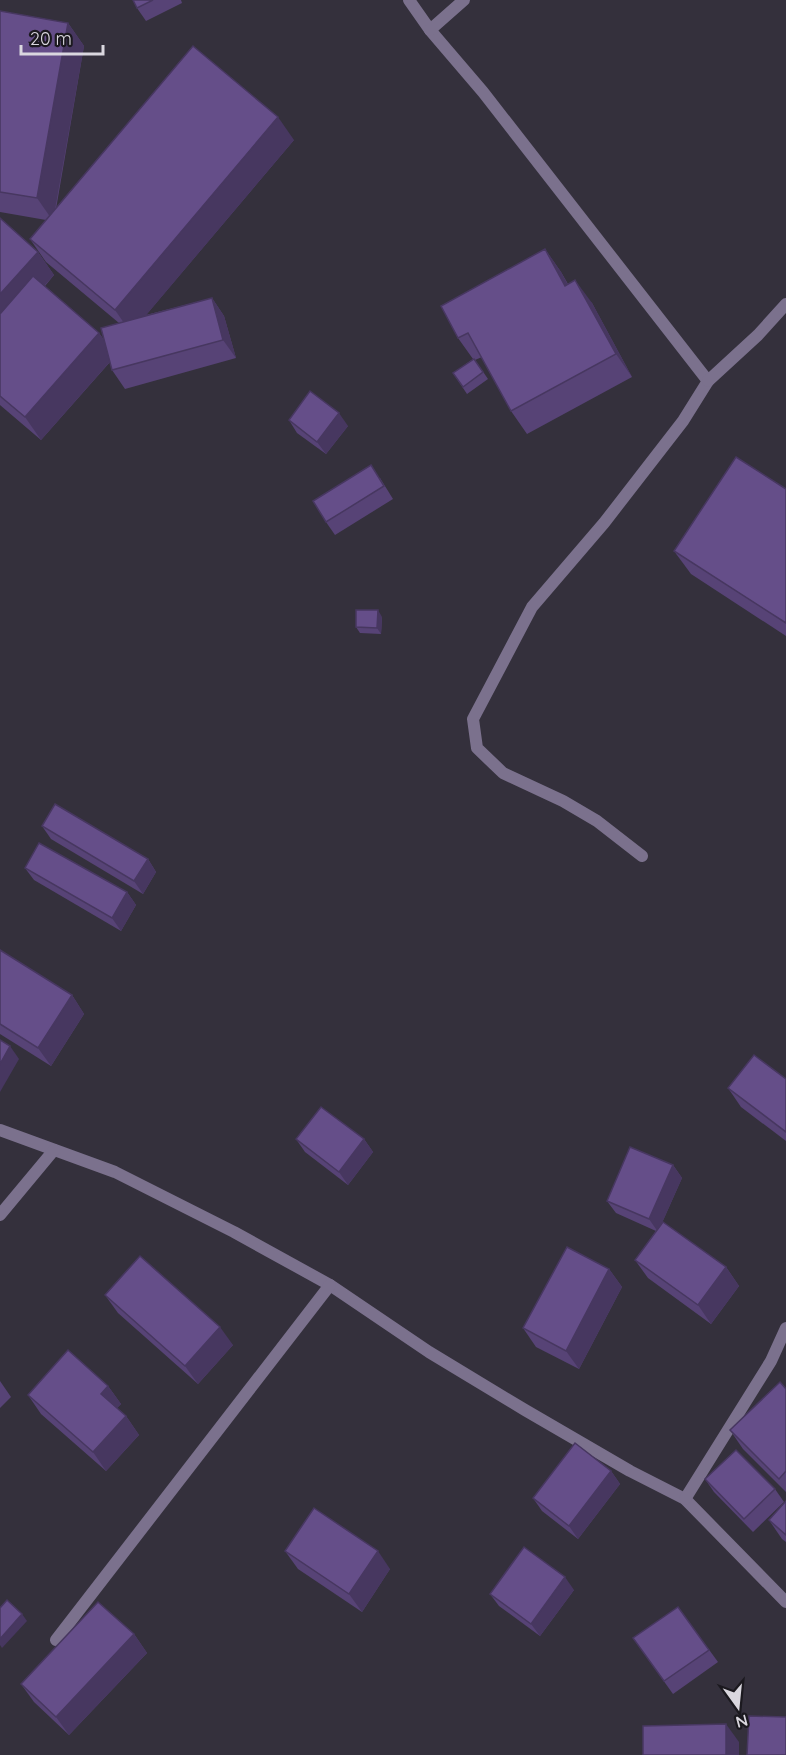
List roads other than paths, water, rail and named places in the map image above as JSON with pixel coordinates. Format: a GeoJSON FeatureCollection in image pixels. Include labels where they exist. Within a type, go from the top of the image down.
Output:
{"type":"FeatureCollection","features":[{"type":"Feature","properties":{"kind":"street"},"geometry":{"type":"LineString","coordinates":[[409,0],[430,30],[483,92],[708,381]]}},
{"type":"Feature","properties":{"kind":"street"},"geometry":{"type":"LineString","coordinates":[[430,30],[464,0]]}},
{"type":"Feature","properties":{"kind":"street"},"geometry":{"type":"LineString","coordinates":[[642,856],[597,821],[563,801],[503,773],[477,748],[473,719],[532,607],[604,523],[683,421],[708,381],[758,335],[786,303]]}},
{"type":"Feature","properties":{"kind":"street"},"geometry":{"type":"LineString","coordinates":[[0,1130],[115,1172],[234,1232],[330,1285],[429,1352],[525,1410],[630,1471],[685,1499],[786,1602]]}},
{"type":"Feature","properties":{"kind":"street"},"geometry":{"type":"LineString","coordinates":[[0,1215],[54,1150]]}},
{"type":"Feature","properties":{"kind":"street"},"geometry":{"type":"LineString","coordinates":[[56,1640],[330,1285]]}},
{"type":"Feature","properties":{"kind":"street"},"geometry":{"type":"LineString","coordinates":[[685,1499],[771,1361],[786,1328]]}}]}
